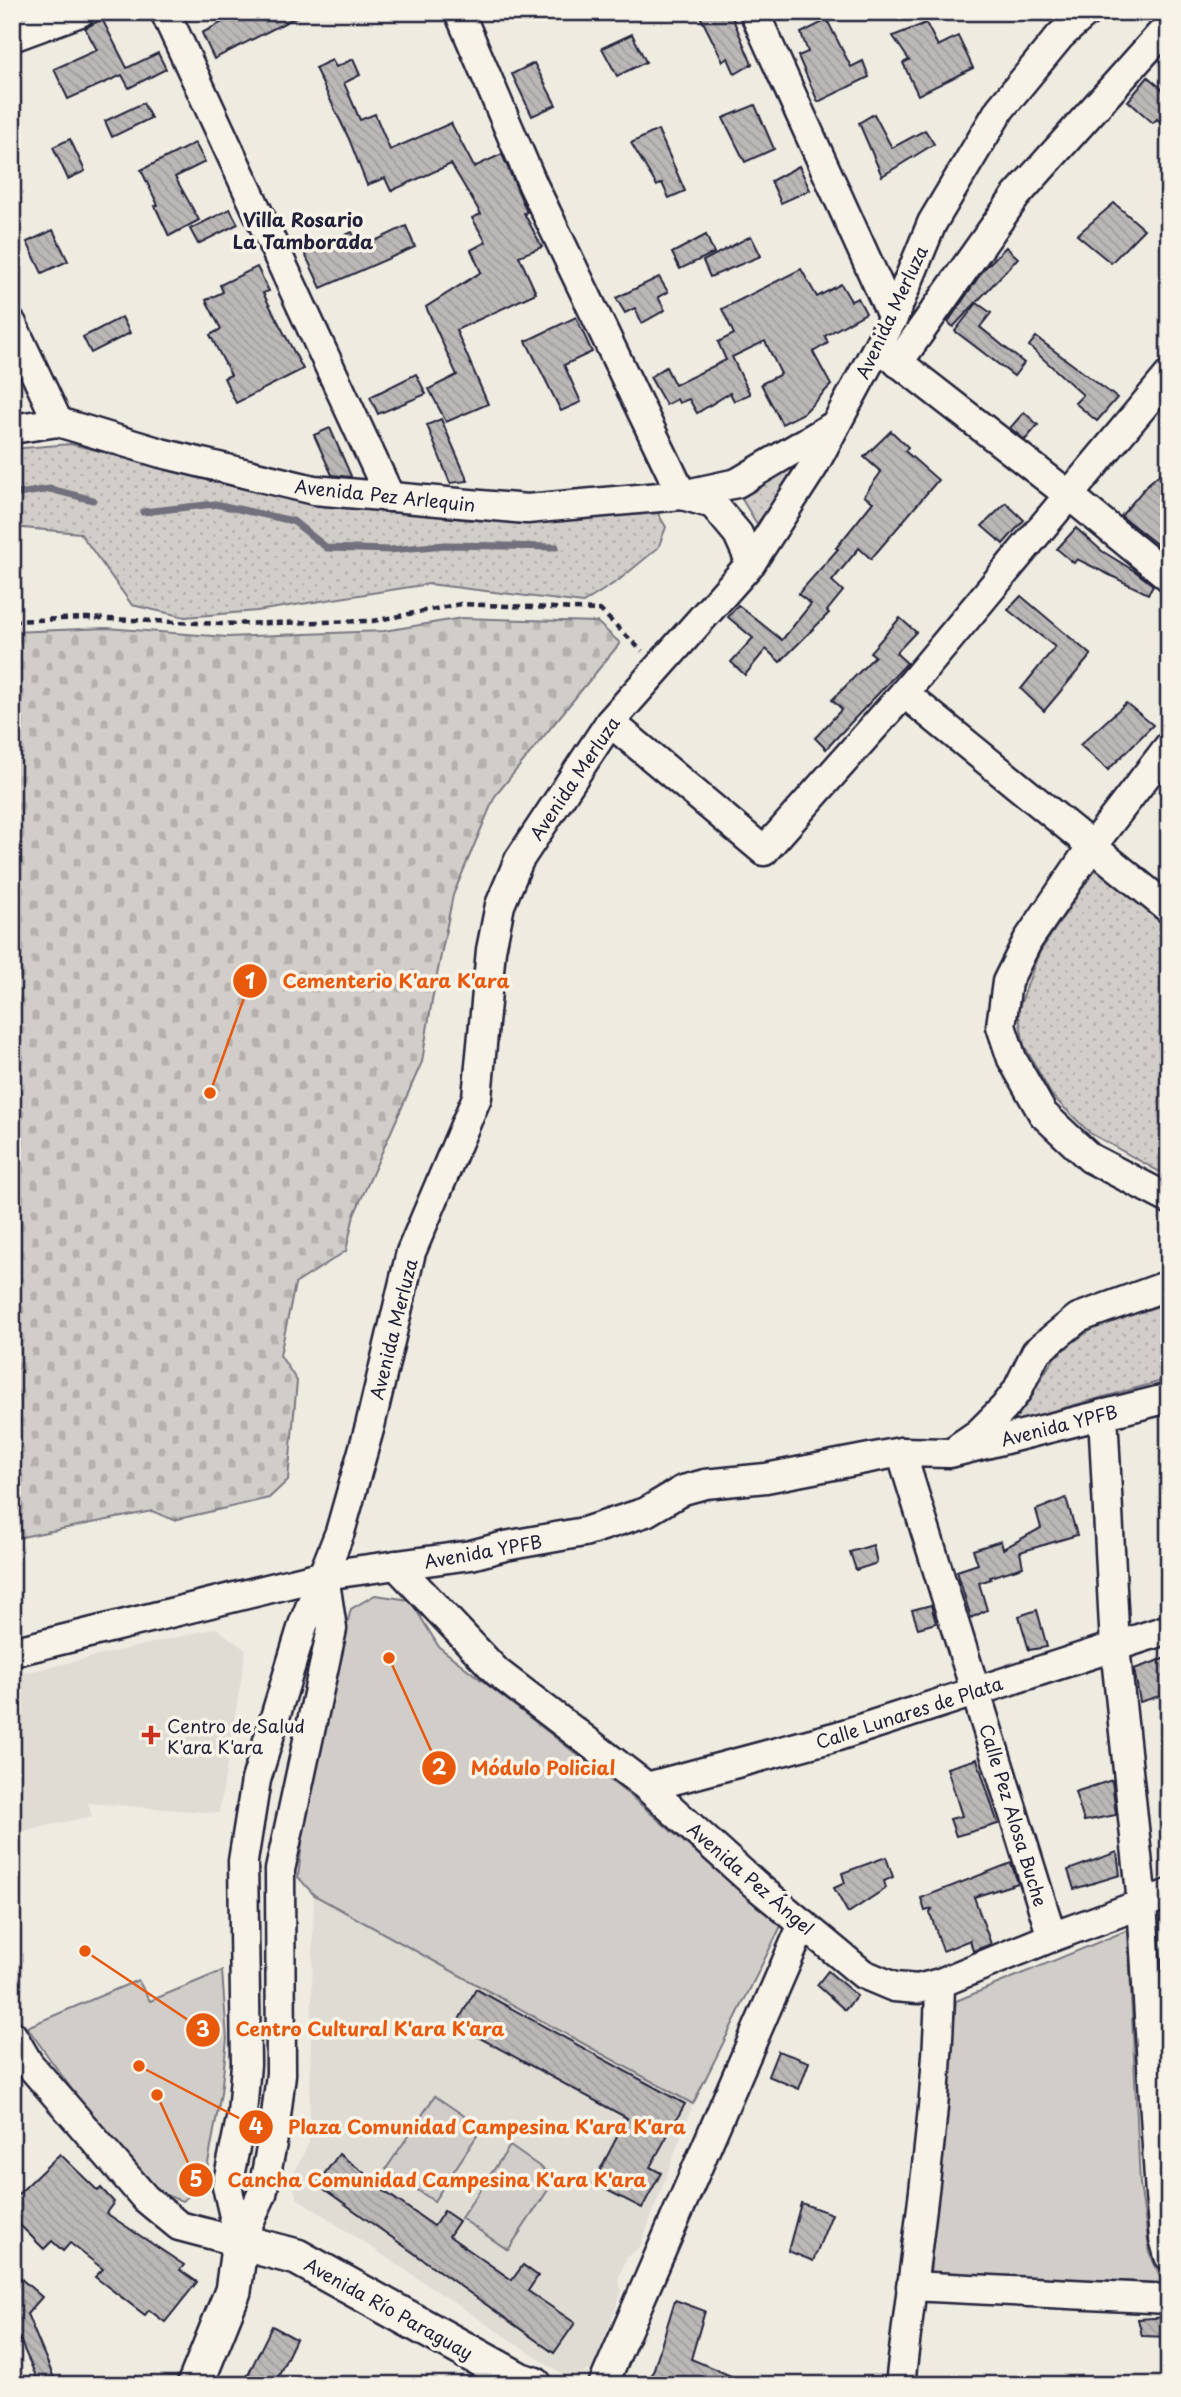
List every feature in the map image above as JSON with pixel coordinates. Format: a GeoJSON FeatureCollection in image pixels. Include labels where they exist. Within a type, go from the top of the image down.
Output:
{"type":"FeatureCollection","features":[{"type":"Feature","properties":{"kind":"main road"},"geometry":{"type":"LineString","coordinates":[[195,2385],[233,2291],[240,2242]]}},
{"type":"Feature","properties":{"kind":"main road","name":"Avenida Río Paraguay"},"geometry":{"type":"LineString","coordinates":[[240,2242],[297,2258],[519,2380],[534,2385]]}},
{"type":"Feature","properties":{"kind":"street"},"geometry":{"type":"LineString","coordinates":[[12,37],[80,12]]}},
{"type":"Feature","properties":{"kind":"street"},"geometry":{"type":"LineString","coordinates":[[165,12],[390,497]]}},
{"type":"Feature","properties":{"kind":"street"},"geometry":{"type":"LineString","coordinates":[[459,12],[533,186],[682,495]]}},
{"type":"Feature","properties":{"kind":"street"},"geometry":{"type":"LineString","coordinates":[[754,12],[892,318]]}},
{"type":"Feature","properties":{"kind":"street","name":"Avenida Merluza"},"geometry":{"type":"LineString","coordinates":[[887,355],[892,318],[932,223],[1054,24],[1087,12]]}},
{"type":"Feature","properties":{"kind":"street","name":"Avenida Merluza"},"geometry":{"type":"LineString","coordinates":[[240,2242],[228,2186],[242,2114],[246,2064],[243,1861],[256,1780],[303,1625],[340,1532],[356,1480],[411,1252],[477,1097],[491,950],[500,905],[519,860],[610,722],[751,563],[813,467],[836,424],[887,355],[1016,195],[1169,25]]}},
{"type":"Feature","properties":{"kind":"street"},"geometry":{"type":"LineString","coordinates":[[12,324],[58,422]]}},
{"type":"Feature","properties":{"kind":"street"},"geometry":{"type":"LineString","coordinates":[[887,355],[1070,496],[1169,577]]}},
{"type":"Feature","properties":{"kind":"street"},"geometry":{"type":"LineString","coordinates":[[610,722],[764,850],[904,693],[1169,375]]}},
{"type":"Feature","properties":{"kind":"street","name":"Avenida Pez Arlequin"},"geometry":{"type":"LineString","coordinates":[[12,429],[58,422],[161,453],[314,490],[527,509],[682,495],[737,483],[836,424]]}},
{"type":"Feature","properties":{"kind":"street","name":"Avenida Pez Arlequin"},"geometry":{"type":"LineString","coordinates":[[682,495],[713,504],[738,534],[751,563]]}},
{"type":"Feature","properties":{"kind":"street"},"geometry":{"type":"LineString","coordinates":[[904,693],[1169,909]]}},
{"type":"Feature","properties":{"kind":"street"},"geometry":{"type":"LineString","coordinates":[[1169,746],[1092,846],[1028,940],[1007,982],[1001,1027],[1012,1059],[1043,1114],[1090,1158],[1169,1199]]}},
{"type":"Feature","properties":{"kind":"street","name":"Avenida YPFB"},"geometry":{"type":"LineString","coordinates":[[950,1452],[992,1421],[1017,1391],[1036,1352],[1077,1318],[1169,1285]]}},
{"type":"Feature","properties":{"kind":"street","name":"Avenida YPFB"},"geometry":{"type":"LineString","coordinates":[[12,1652],[324,1575],[471,1555],[584,1532],[646,1512],[683,1490],[705,1484],[766,1478],[901,1452],[950,1452],[1169,1398]]}},
{"type":"Feature","properties":{"kind":"street"},"geometry":{"type":"LineString","coordinates":[[1103,1415],[1115,1647],[1142,1903],[1160,2194],[1164,2238],[1169,2256]]}},
{"type":"Feature","properties":{"kind":"street","name":"Calle Pez Alosa Buche"},"geometry":{"type":"LineString","coordinates":[[901,1452],[1052,1937]]}},
{"type":"Feature","properties":{"kind":"street","name":"Avenida Pez Ángel"},"geometry":{"type":"LineString","coordinates":[[396,1566],[497,1672],[647,1787],[758,1887],[863,1975],[894,1987],[918,1989],[940,1983],[1052,1937],[1169,1894]]}},
{"type":"Feature","properties":{"kind":"street","name":"Avenida Merluza"},"geometry":{"type":"LineString","coordinates":[[240,2242],[262,2194],[274,2133],[281,2074],[280,1870],[332,1629],[324,1575]]}},
{"type":"Feature","properties":{"kind":"street","name":"Calle Lunares de Plata"},"geometry":{"type":"LineString","coordinates":[[647,1787],[838,1737],[1169,1629]]}},
{"type":"Feature","properties":{"kind":"street"},"geometry":{"type":"LineString","coordinates":[[603,2385],[803,1924]]}},
{"type":"Feature","properties":{"kind":"street"},"geometry":{"type":"LineString","coordinates":[[900,2385],[933,2112],[940,1983]]}},
{"type":"Feature","properties":{"kind":"street"},"geometry":{"type":"LineString","coordinates":[[12,2035],[29,2064],[145,2198],[178,2226],[240,2242]]}},
{"type":"Feature","properties":{"kind":"street"},"geometry":{"type":"LineString","coordinates":[[911,2286],[1169,2299]]}},
{"type":"Feature","properties":{"kind":"path"},"geometry":{"type":"LineString","coordinates":[[12,621],[87,618],[220,624],[373,621],[461,604],[600,610],[658,667]]}},
{"type":"Feature","properties":{"kind":"shaded area","name":"Centro de Salud K'ara K'ara"},"geometry":{"type":"Polygon","coordinates":[[[216,1628],[246,1650],[219,1813],[88,1803],[92,1816],[12,1834],[12,1676],[216,1628]]]}},
{"type":"Feature","properties":{"kind":"shaded area"},"geometry":{"type":"Polygon","coordinates":[[[314,1895],[693,2104],[640,2247],[627,2257],[618,2279],[622,2291],[593,2369],[563,2375],[297,2198],[293,2175],[309,2142],[314,1895]]]}},
{"type":"Feature","properties":{"kind":"green space"},"geometry":{"type":"Polygon","coordinates":[[[70,444],[307,499],[469,520],[657,512],[666,527],[658,548],[619,580],[583,603],[429,584],[257,611],[185,617],[132,605],[80,533],[12,527],[12,449],[70,444]]]}},
{"type":"Feature","properties":{"kind":"green space"},"geometry":{"type":"Polygon","coordinates":[[[801,462],[757,524],[740,496],[801,462]]]}},
{"type":"Feature","properties":{"kind":"green space"},"geometry":{"type":"Polygon","coordinates":[[[462,618],[597,622],[620,643],[495,796],[453,895],[422,1062],[354,1215],[346,1251],[295,1284],[280,1355],[297,1381],[288,1480],[269,1498],[174,1520],[152,1511],[12,1539],[12,632],[106,628],[227,637],[384,631],[462,618]]]}},
{"type":"Feature","properties":{"kind":"green space"},"geometry":{"type":"Polygon","coordinates":[[[1097,866],[1169,928],[1169,1177],[1090,1133],[1052,1096],[1024,1045],[1018,1011],[1038,955],[1097,866]]]}},
{"type":"Feature","properties":{"kind":"green space"},"geometry":{"type":"Polygon","coordinates":[[[1169,1303],[1169,1379],[1013,1422],[1058,1352],[1099,1325],[1169,1303]]]}},
{"type":"Feature","properties":{"kind":"green space"},"geometry":{"type":"Polygon","coordinates":[[[375,1595],[410,1600],[439,1647],[633,1798],[781,1926],[693,2104],[314,1895],[298,1877],[312,1758],[351,1609],[375,1595]]]}},
{"type":"Feature","properties":{"kind":"green space"},"geometry":{"type":"Polygon","coordinates":[[[1128,1930],[1140,2184],[1150,2254],[1163,2283],[930,2273],[956,2001],[1128,1930]]]}},
{"type":"Feature","properties":{"kind":"green space"},"geometry":{"type":"Polygon","coordinates":[[[222,1971],[227,2039],[221,2093],[204,2185],[182,2201],[160,2193],[85,2108],[27,2027],[138,1980],[150,2001],[222,1971]]]}},
{"type":"Feature","properties":{"kind":"green space"},"geometry":{"type":"Polygon","coordinates":[[[435,2096],[482,2128],[434,2201],[386,2169],[435,2096]]]}},
{"type":"Feature","properties":{"kind":"green space"},"geometry":{"type":"Polygon","coordinates":[[[510,2146],[556,2178],[508,2250],[461,2218],[510,2146]]]}},
{"type":"Feature","properties":{"kind":"building"},"geometry":{"type":"Polygon","coordinates":[[[226,12],[306,12],[214,59],[202,33],[230,18],[226,12]]]}},
{"type":"Feature","properties":{"kind":"building"},"geometry":{"type":"Polygon","coordinates":[[[698,12],[730,12],[752,64],[735,74],[728,58],[723,61],[698,12]]]}},
{"type":"Feature","properties":{"kind":"building"},"geometry":{"type":"Polygon","coordinates":[[[102,19],[127,68],[158,53],[166,69],[129,88],[122,75],[68,99],[54,69],[97,50],[85,28],[102,19]]]}},
{"type":"Feature","properties":{"kind":"building"},"geometry":{"type":"Polygon","coordinates":[[[827,20],[851,67],[863,61],[869,77],[818,102],[798,56],[808,52],[801,33],[827,20]]]}},
{"type":"Feature","properties":{"kind":"building"},"geometry":{"type":"Polygon","coordinates":[[[926,23],[938,46],[958,36],[973,68],[918,95],[903,63],[909,60],[893,36],[926,23]]]}},
{"type":"Feature","properties":{"kind":"building"},"geometry":{"type":"Polygon","coordinates":[[[632,34],[646,62],[617,76],[602,48],[632,34]]]}},
{"type":"Feature","properties":{"kind":"building"},"geometry":{"type":"Polygon","coordinates":[[[353,59],[360,75],[344,83],[360,120],[375,114],[390,150],[451,123],[474,167],[502,154],[527,212],[524,213],[542,247],[519,256],[536,293],[456,330],[488,404],[446,422],[429,389],[457,375],[426,307],[481,272],[471,250],[486,242],[472,218],[481,214],[451,164],[391,191],[385,178],[367,185],[349,139],[315,68],[332,60],[336,67],[353,59]]]}},
{"type":"Feature","properties":{"kind":"building"},"geometry":{"type":"Polygon","coordinates":[[[534,63],[556,105],[532,116],[512,74],[534,63]]]}},
{"type":"Feature","properties":{"kind":"building"},"geometry":{"type":"Polygon","coordinates":[[[1148,77],[1169,95],[1169,130],[1157,119],[1153,123],[1128,101],[1148,77]]]}},
{"type":"Feature","properties":{"kind":"building"},"geometry":{"type":"Polygon","coordinates":[[[143,103],[151,118],[112,137],[105,121],[143,103]]]}},
{"type":"Feature","properties":{"kind":"building"},"geometry":{"type":"Polygon","coordinates":[[[755,105],[774,149],[745,162],[723,118],[755,105]]]}},
{"type":"Feature","properties":{"kind":"building"},"geometry":{"type":"Polygon","coordinates":[[[874,114],[892,148],[925,130],[934,144],[882,176],[859,123],[874,114]]]}},
{"type":"Feature","properties":{"kind":"building"},"geometry":{"type":"Polygon","coordinates":[[[658,130],[685,191],[669,198],[662,183],[657,186],[631,143],[658,130]]]}},
{"type":"Feature","properties":{"kind":"building"},"geometry":{"type":"Polygon","coordinates":[[[70,139],[85,171],[68,179],[53,147],[70,139]]]}},
{"type":"Feature","properties":{"kind":"building"},"geometry":{"type":"Polygon","coordinates":[[[195,143],[205,162],[175,177],[199,220],[169,236],[141,170],[195,143]]]}},
{"type":"Feature","properties":{"kind":"building"},"geometry":{"type":"Polygon","coordinates":[[[799,166],[810,190],[781,203],[771,181],[799,166]]]}},
{"type":"Feature","properties":{"kind":"building"},"geometry":{"type":"Polygon","coordinates":[[[1114,203],[1144,229],[1111,263],[1077,235],[1114,203]]]}},
{"type":"Feature","properties":{"kind":"building"},"geometry":{"type":"Polygon","coordinates":[[[230,209],[238,224],[198,244],[190,229],[230,209]]]}},
{"type":"Feature","properties":{"kind":"building"},"geometry":{"type":"Polygon","coordinates":[[[406,226],[415,247],[321,288],[305,254],[352,232],[360,248],[406,226]]]}},
{"type":"Feature","properties":{"kind":"building"},"geometry":{"type":"Polygon","coordinates":[[[53,230],[68,261],[42,273],[27,242],[53,230]]]}},
{"type":"Feature","properties":{"kind":"building"},"geometry":{"type":"Polygon","coordinates":[[[706,235],[714,253],[680,269],[672,253],[706,235]]]}},
{"type":"Feature","properties":{"kind":"building"},"geometry":{"type":"Polygon","coordinates":[[[751,236],[761,256],[710,277],[703,261],[751,236]]]}},
{"type":"Feature","properties":{"kind":"building"},"geometry":{"type":"Polygon","coordinates":[[[1006,247],[1018,258],[953,327],[948,322],[984,269],[1006,247]]]}},
{"type":"Feature","properties":{"kind":"building"},"geometry":{"type":"Polygon","coordinates":[[[257,267],[269,291],[263,293],[303,369],[236,403],[224,378],[231,375],[210,335],[221,329],[206,300],[223,292],[220,285],[257,267]]]}},
{"type":"Feature","properties":{"kind":"building"},"geometry":{"type":"Polygon","coordinates":[[[801,269],[817,297],[841,284],[851,301],[858,298],[866,313],[825,336],[828,343],[813,352],[831,385],[804,413],[782,424],[761,384],[781,374],[765,341],[732,357],[750,394],[734,401],[730,393],[697,413],[689,399],[679,403],[677,399],[666,405],[650,377],[666,367],[675,385],[726,360],[718,342],[734,334],[722,309],[801,269]]]}},
{"type":"Feature","properties":{"kind":"building"},"geometry":{"type":"Polygon","coordinates":[[[659,277],[668,292],[658,297],[665,310],[642,323],[635,308],[625,313],[616,298],[659,277]]]}},
{"type":"Feature","properties":{"kind":"building"},"geometry":{"type":"Polygon","coordinates":[[[977,303],[991,313],[980,327],[1024,363],[1014,376],[955,331],[977,303]]]}},
{"type":"Feature","properties":{"kind":"building"},"geometry":{"type":"Polygon","coordinates":[[[122,317],[130,333],[91,353],[83,337],[122,317]]]}},
{"type":"Feature","properties":{"kind":"building"},"geometry":{"type":"Polygon","coordinates":[[[576,317],[592,352],[564,365],[581,402],[561,411],[526,341],[576,317]]]}},
{"type":"Feature","properties":{"kind":"building"},"geometry":{"type":"Polygon","coordinates":[[[1036,337],[1117,398],[1097,421],[1075,403],[1083,395],[1029,346],[1036,337]]]}},
{"type":"Feature","properties":{"kind":"building"},"geometry":{"type":"Polygon","coordinates":[[[416,374],[426,394],[378,414],[370,397],[416,374]]]}},
{"type":"Feature","properties":{"kind":"building"},"geometry":{"type":"Polygon","coordinates":[[[1024,412],[1038,425],[1025,440],[1010,428],[1024,412]]]}},
{"type":"Feature","properties":{"kind":"building"},"geometry":{"type":"Polygon","coordinates":[[[441,419],[468,481],[450,483],[427,425],[441,419]]]}},
{"type":"Feature","properties":{"kind":"building"},"geometry":{"type":"Polygon","coordinates":[[[330,428],[350,477],[332,475],[314,435],[330,428]]]}},
{"type":"Feature","properties":{"kind":"building"},"geometry":{"type":"Polygon","coordinates":[[[891,431],[908,447],[905,451],[938,480],[871,559],[859,548],[832,581],[843,591],[827,611],[829,613],[780,662],[766,649],[745,675],[731,662],[753,638],[728,617],[738,605],[782,640],[811,604],[798,594],[838,549],[836,548],[873,502],[864,496],[881,472],[864,457],[891,431]]]}},
{"type":"Feature","properties":{"kind":"building"},"geometry":{"type":"Polygon","coordinates":[[[1169,466],[1169,554],[1121,516],[1148,484],[1169,466]]]}},
{"type":"Feature","properties":{"kind":"building"},"geometry":{"type":"Polygon","coordinates":[[[1006,503],[1024,520],[1003,544],[982,526],[1006,503]]]}},
{"type":"Feature","properties":{"kind":"building"},"geometry":{"type":"Polygon","coordinates":[[[1076,528],[1102,551],[1153,585],[1148,594],[1077,559],[1074,563],[1057,549],[1076,528]]]}},
{"type":"Feature","properties":{"kind":"building"},"geometry":{"type":"Polygon","coordinates":[[[1021,596],[1091,655],[1044,711],[1021,689],[1055,647],[1008,610],[1021,596]]]}},
{"type":"Feature","properties":{"kind":"building"},"geometry":{"type":"Polygon","coordinates":[[[900,618],[916,632],[896,653],[907,663],[826,749],[815,738],[842,709],[832,700],[875,656],[870,652],[900,618]]]}},
{"type":"Feature","properties":{"kind":"building"},"geometry":{"type":"Polygon","coordinates":[[[1126,703],[1153,725],[1108,770],[1080,745],[1126,703]]]}},
{"type":"Feature","properties":{"kind":"building"},"geometry":{"type":"Polygon","coordinates":[[[1066,1498],[1077,1535],[1020,1552],[1023,1567],[979,1583],[987,1610],[971,1618],[957,1571],[978,1564],[973,1550],[1001,1541],[1003,1549],[1041,1528],[1036,1510],[1066,1498]]]}},
{"type":"Feature","properties":{"kind":"building"},"geometry":{"type":"Polygon","coordinates":[[[873,1545],[877,1563],[856,1570],[850,1552],[873,1545]]]}},
{"type":"Feature","properties":{"kind":"building"},"geometry":{"type":"Polygon","coordinates":[[[931,1605],[936,1623],[918,1628],[912,1610],[931,1605]]]}},
{"type":"Feature","properties":{"kind":"building"},"geometry":{"type":"Polygon","coordinates":[[[1037,1610],[1047,1647],[1029,1650],[1019,1616],[1037,1610]]]}},
{"type":"Feature","properties":{"kind":"building"},"geometry":{"type":"Polygon","coordinates":[[[1169,1657],[1169,1693],[1140,1702],[1134,1669],[1169,1657]]]}},
{"type":"Feature","properties":{"kind":"building"},"geometry":{"type":"Polygon","coordinates":[[[977,1759],[998,1824],[956,1836],[950,1819],[962,1816],[947,1768],[977,1759]]]}},
{"type":"Feature","properties":{"kind":"building"},"geometry":{"type":"Polygon","coordinates":[[[1112,1780],[1116,1815],[1084,1821],[1075,1792],[1112,1780]]]}},
{"type":"Feature","properties":{"kind":"building"},"geometry":{"type":"Polygon","coordinates":[[[1117,1852],[1120,1875],[1074,1889],[1068,1870],[1117,1852]]]}},
{"type":"Feature","properties":{"kind":"building"},"geometry":{"type":"Polygon","coordinates":[[[886,1857],[893,1877],[884,1881],[886,1888],[848,1913],[834,1888],[845,1883],[842,1873],[886,1857]]]}},
{"type":"Feature","properties":{"kind":"building"},"geometry":{"type":"Polygon","coordinates":[[[1011,1863],[1018,1883],[974,1897],[991,1944],[973,1951],[970,1940],[943,1951],[930,1913],[932,1909],[925,1911],[921,1898],[1011,1863]]]}},
{"type":"Feature","properties":{"kind":"building"},"geometry":{"type":"Polygon","coordinates":[[[828,1971],[857,1996],[845,2010],[817,1985],[828,1971]]]}},
{"type":"Feature","properties":{"kind":"building"},"geometry":{"type":"Polygon","coordinates":[[[476,1989],[685,2104],[650,2167],[661,2173],[642,2208],[593,2183],[627,2118],[456,2025],[476,1989]]]}},
{"type":"Feature","properties":{"kind":"building"},"geometry":{"type":"Polygon","coordinates":[[[778,2051],[809,2062],[799,2089],[768,2076],[778,2051]]]}},
{"type":"Feature","properties":{"kind":"building"},"geometry":{"type":"Polygon","coordinates":[[[60,2154],[98,2191],[101,2188],[114,2202],[106,2213],[184,2265],[180,2270],[197,2282],[165,2322],[149,2310],[145,2315],[95,2277],[103,2269],[70,2243],[63,2251],[52,2241],[44,2249],[12,2217],[12,2200],[60,2154]]]}},
{"type":"Feature","properties":{"kind":"building"},"geometry":{"type":"Polygon","coordinates":[[[339,2154],[386,2189],[384,2191],[434,2226],[444,2211],[459,2221],[449,2236],[512,2280],[523,2265],[538,2276],[528,2291],[575,2323],[554,2353],[317,2184],[339,2154]]]}},
{"type":"Feature","properties":{"kind":"building"},"geometry":{"type":"Polygon","coordinates":[[[801,2203],[832,2214],[813,2261],[788,2251],[801,2203]]]}},
{"type":"Feature","properties":{"kind":"building"},"geometry":{"type":"Polygon","coordinates":[[[12,2271],[42,2297],[27,2314],[57,2385],[40,2385],[19,2338],[12,2341],[12,2271]]]}},
{"type":"Feature","properties":{"kind":"building"},"geometry":{"type":"Polygon","coordinates":[[[675,2300],[705,2311],[691,2359],[752,2385],[649,2385],[675,2300]]]}},
{"type":"Feature","properties":{"kind":"building"},"geometry":{"type":"Polygon","coordinates":[[[1169,2317],[1169,2337],[1142,2336],[1138,2319],[1169,2317]]]}},
{"type":"Feature","properties":{"kind":"building"},"geometry":{"type":"Polygon","coordinates":[[[272,2326],[296,2339],[274,2385],[243,2385],[272,2326]]]}},
{"type":"Feature","properties":{"kind":"waterway"},"geometry":{"type":"LineString","coordinates":[[12,495],[50,489],[93,500]]}},
{"type":"Feature","properties":{"kind":"waterway"},"geometry":{"type":"LineString","coordinates":[[143,512],[215,504],[293,521],[327,548],[390,550],[445,545],[556,547]]}},
{"type":"Feature","properties":{"kind":"place","name":"Cementerio K'ara K'ara"},"geometry":{"type":"Point","coordinates":[210,1093]}},
{"type":"Feature","properties":{"kind":"place","name":"Módulo Policial"},"geometry":{"type":"Point","coordinates":[389,1658]}},
{"type":"Feature","properties":{"kind":"place","name":"Centro de Salud K'ara K'ara"},"geometry":{"type":"Point","coordinates":[151,1735]}},
{"type":"Feature","properties":{"kind":"place","name":"Centro Cultural K'ara K'ara"},"geometry":{"type":"Point","coordinates":[85,1951]}},
{"type":"Feature","properties":{"kind":"place","name":"Plaza Comunidad Campesina K'ara K'ara"},"geometry":{"type":"Point","coordinates":[139,2066]}},
{"type":"Feature","properties":{"kind":"place","name":"Cancha Comunidad Campesina K'ara K'ara"},"geometry":{"type":"Point","coordinates":[157,2095]}},
{"type":"Feature","properties":{"kind":"district","name":"Villa Rosario La Tamborada"},"geometry":{"type":"Point","coordinates":[303,230]}}]}
